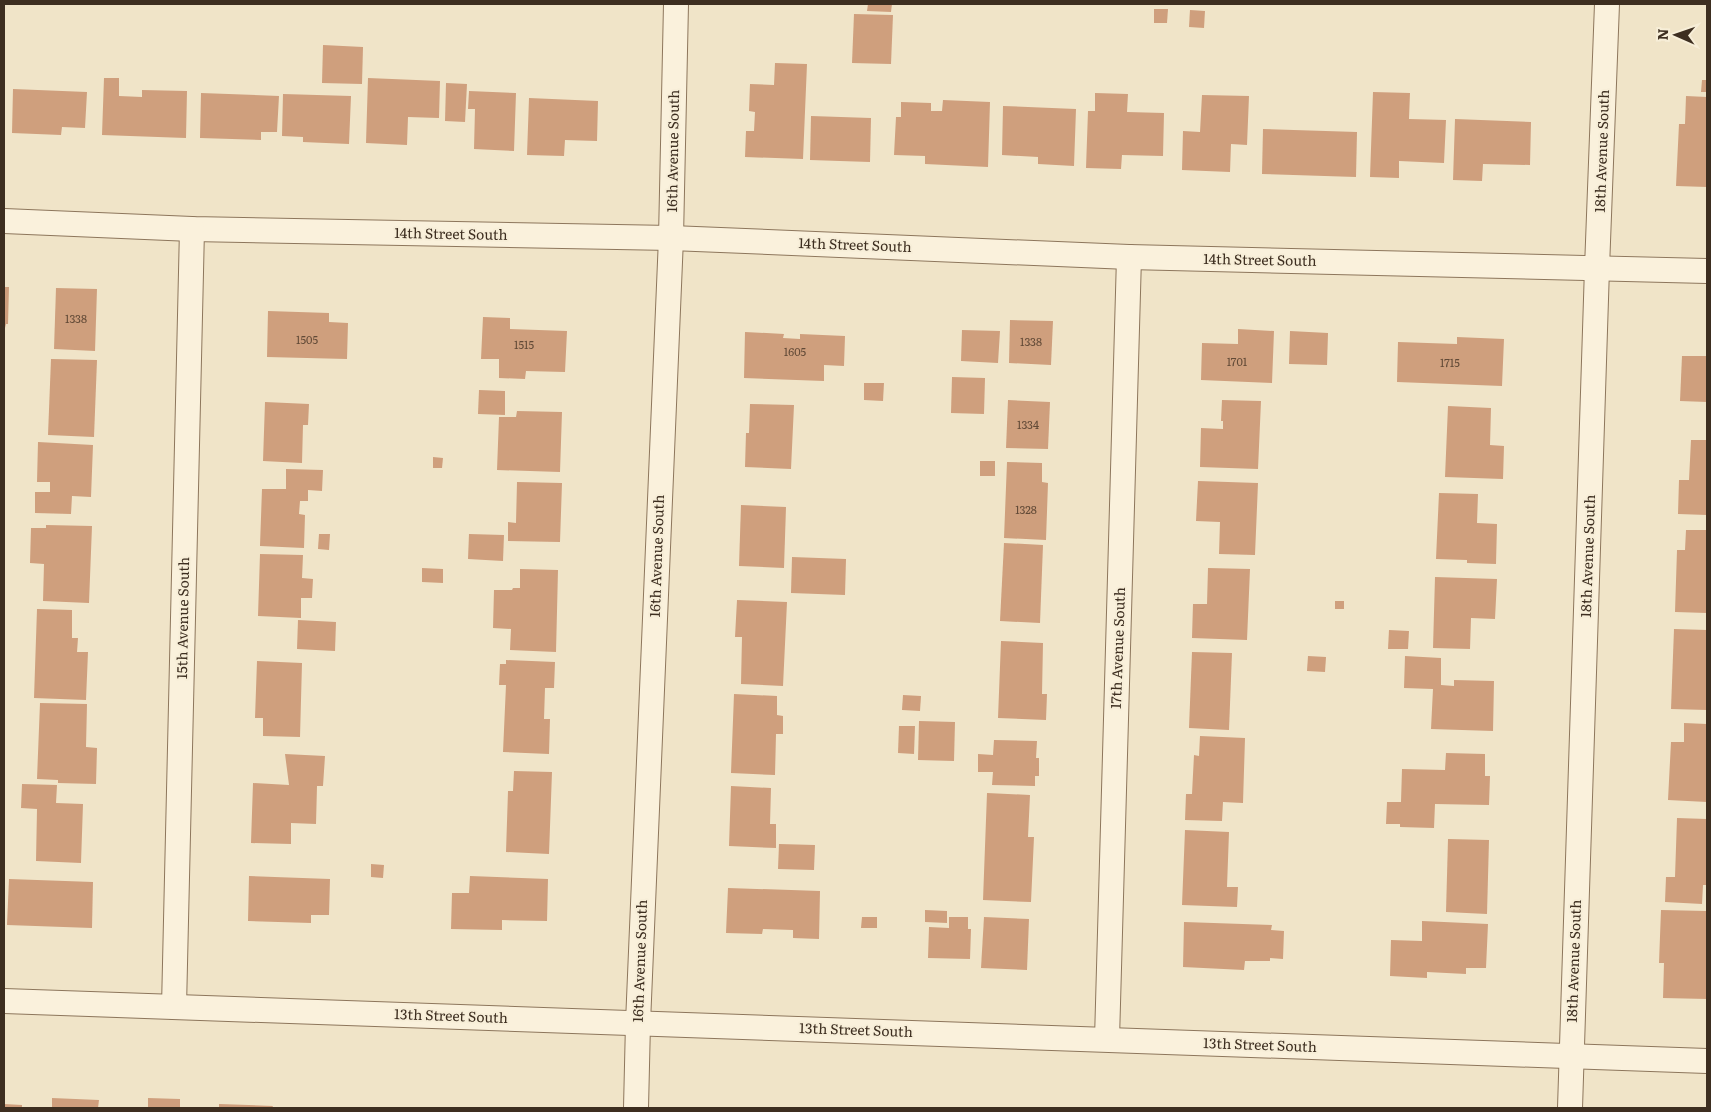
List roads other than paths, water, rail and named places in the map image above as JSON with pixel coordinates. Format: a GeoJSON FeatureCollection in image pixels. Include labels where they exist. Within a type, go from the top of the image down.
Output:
{"type":"FeatureCollection","features":[{"type":"Feature","properties":{"kind":"street","name":"16th Avenue South"},"geometry":{"type":"LineString","coordinates":[[636,1108],[671,238],[676,4]]}},
{"type":"Feature","properties":{"kind":"street","name":"18th Avenue South"},"geometry":{"type":"LineString","coordinates":[[1570,1108],[1597,268],[1608,4]]}},
{"type":"Feature","properties":{"kind":"street","name":"14th Street South"},"geometry":{"type":"LineString","coordinates":[[4,221],[192,229],[671,238],[1129,256],[1707,271]]}},
{"type":"Feature","properties":{"kind":"street","name":"15th Avenue South"},"geometry":{"type":"LineString","coordinates":[[174,1007],[192,229]]}},
{"type":"Feature","properties":{"kind":"street","name":"17th Avenue South"},"geometry":{"type":"LineString","coordinates":[[1107,1039],[1129,256]]}},
{"type":"Feature","properties":{"kind":"street","name":"13th Street South"},"geometry":{"type":"LineString","coordinates":[[4,1001],[1707,1061]]}}]}
